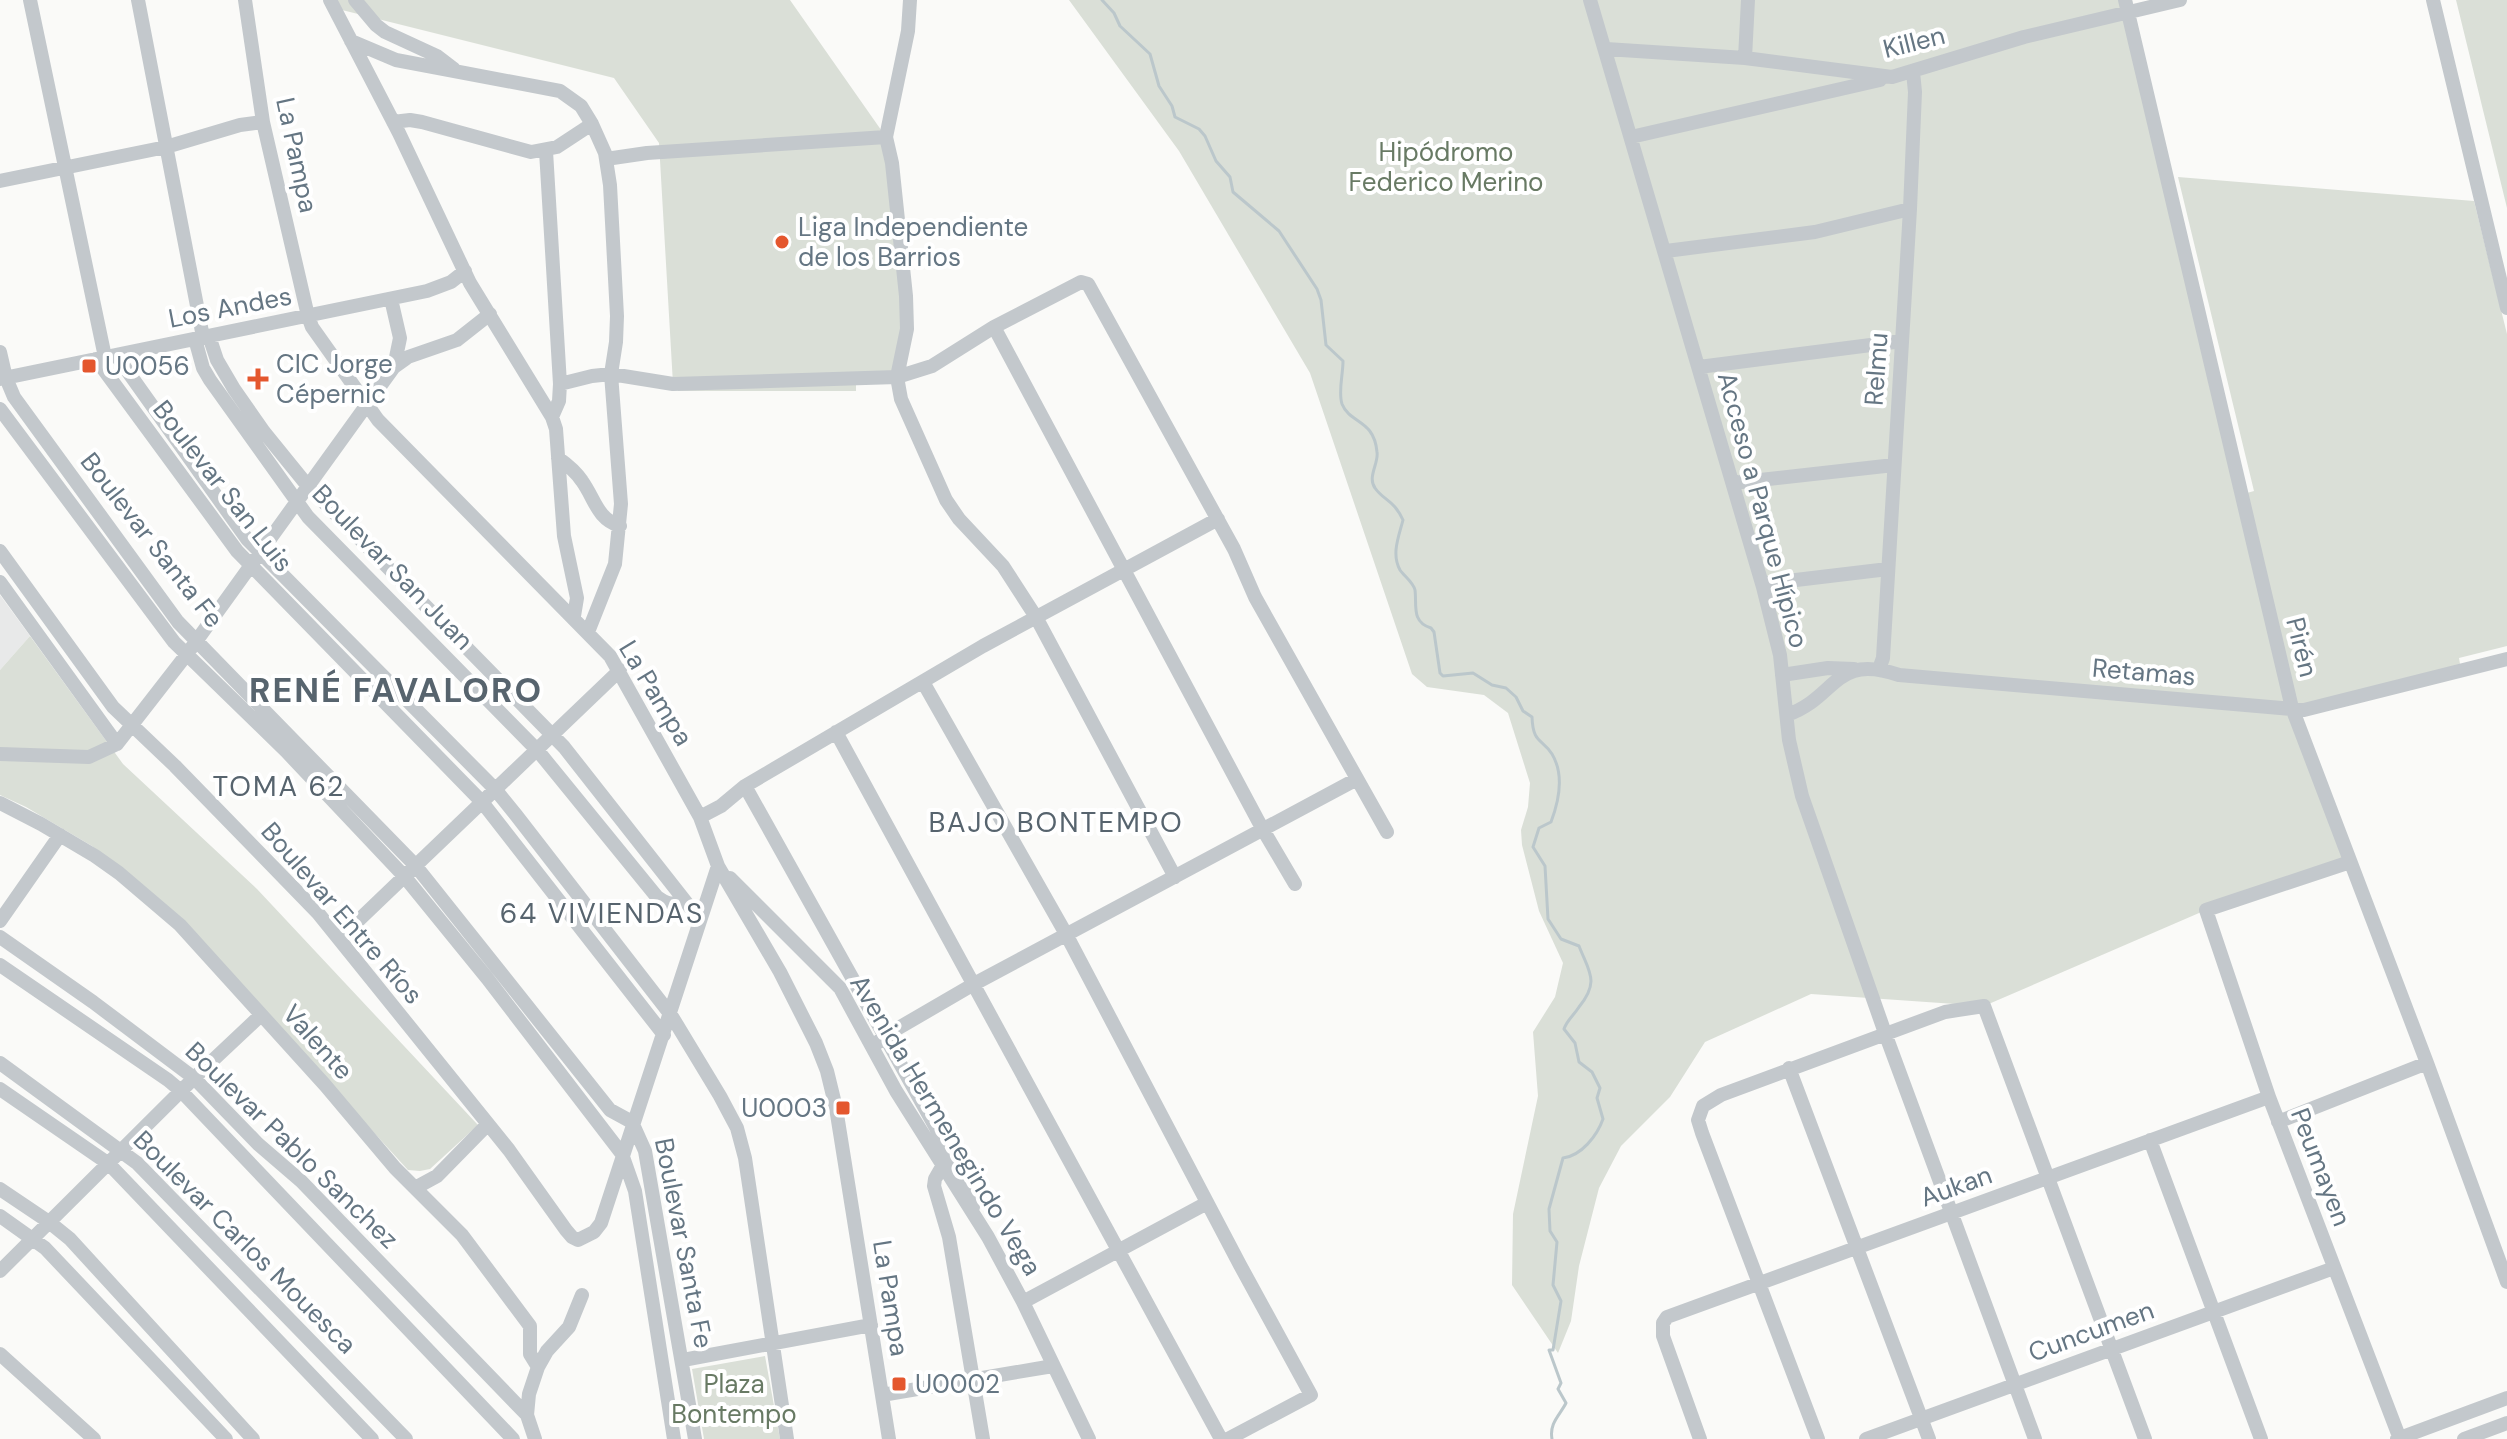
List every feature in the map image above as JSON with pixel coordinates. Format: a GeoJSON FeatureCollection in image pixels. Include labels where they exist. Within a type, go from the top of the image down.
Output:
{"type":"FeatureCollection","features":[{"type":"Feature","properties":{"kind":"street"},"geometry":{"type":"LineString","coordinates":[[30,0],[105,357]]}},
{"type":"Feature","properties":{"kind":"street"},"geometry":{"type":"LineString","coordinates":[[138,0],[202,338]]}},
{"type":"Feature","properties":{"kind":"street","name":"La Pampa"},"geometry":{"type":"LineString","coordinates":[[245,0],[263,122],[308,316],[365,404],[509,555],[574,616],[620,670],[700,817],[718,866],[780,972],[816,1043],[836,1108],[889,1439]]}},
{"type":"Feature","properties":{"kind":"street"},"geometry":{"type":"LineString","coordinates":[[331,0],[465,271],[552,417],[556,429],[564,536],[577,598],[574,616]]}},
{"type":"Feature","properties":{"kind":"street"},"geometry":{"type":"LineString","coordinates":[[355,0],[385,32],[437,56],[458,71]]}},
{"type":"Feature","properties":{"kind":"street"},"geometry":{"type":"LineString","coordinates":[[910,0],[908,31],[886,137],[892,163],[906,296],[907,329],[897,377],[901,399],[946,500],[959,519],[1003,566],[1036,617],[1175,877]]}},
{"type":"Feature","properties":{"kind":"street","name":"Acceso a Parque Hípico"},"geometry":{"type":"LineString","coordinates":[[1590,0],[1762,584],[1778,647],[1794,767],[1802,796],[1885,1033],[2035,1439]]}},
{"type":"Feature","properties":{"kind":"street"},"geometry":{"type":"LineString","coordinates":[[1745,58],[1748,0]]}},
{"type":"Feature","properties":{"kind":"street","name":"Killen"},"geometry":{"type":"LineString","coordinates":[[1606,49],[1745,58],[1892,77],[2127,6],[2180,0]]}},
{"type":"Feature","properties":{"kind":"street"},"geometry":{"type":"LineString","coordinates":[[2433,0],[2507,308]]}},
{"type":"Feature","properties":{"kind":"street","name":"Pirén"},"geometry":{"type":"LineString","coordinates":[[2127,6],[2292,708],[2507,1282]]}},
{"type":"Feature","properties":{"kind":"street"},"geometry":{"type":"LineString","coordinates":[[351,41],[396,60],[560,91],[581,106],[592,124],[606,159],[610,185],[617,316],[611,374],[621,504],[615,564],[588,632]]}},
{"type":"Feature","properties":{"kind":"street","name":"Relmu"},"geometry":{"type":"LineString","coordinates":[[1879,669],[1883,658],[1910,209],[1915,92],[1913,72]]}},
{"type":"Feature","properties":{"kind":"street"},"geometry":{"type":"LineString","coordinates":[[1631,137],[1892,77]]}},
{"type":"Feature","properties":{"kind":"street"},"geometry":{"type":"LineString","coordinates":[[0,181],[166,147],[240,125],[263,122]]}},
{"type":"Feature","properties":{"kind":"street"},"geometry":{"type":"LineString","coordinates":[[393,122],[422,122],[531,152],[557,147],[592,124]]}},
{"type":"Feature","properties":{"kind":"street"},"geometry":{"type":"LineString","coordinates":[[606,159],[647,153],[886,137]]}},
{"type":"Feature","properties":{"kind":"street"},"geometry":{"type":"LineString","coordinates":[[546,151],[560,384],[559,401],[552,417]]}},
{"type":"Feature","properties":{"kind":"street"},"geometry":{"type":"LineString","coordinates":[[1666,251],[1826,230],[1910,209]]}},
{"type":"Feature","properties":{"kind":"street","name":"Los Andes"},"geometry":{"type":"LineString","coordinates":[[3,378],[427,291],[451,282],[465,271]]}},
{"type":"Feature","properties":{"kind":"street"},"geometry":{"type":"LineString","coordinates":[[560,384],[611,374],[673,384],[897,377],[932,366],[994,327],[1081,282],[1088,284],[1218,519],[1255,597],[1387,832]]}},
{"type":"Feature","properties":{"kind":"street"},"geometry":{"type":"LineString","coordinates":[[391,299],[400,338],[394,367]]}},
{"type":"Feature","properties":{"kind":"street"},"geometry":{"type":"LineString","coordinates":[[0,754],[89,757],[117,744],[187,654],[394,367],[408,357],[457,340],[490,314]]}},
{"type":"Feature","properties":{"kind":"street"},"geometry":{"type":"LineString","coordinates":[[994,327],[1262,828],[1295,884]]}},
{"type":"Feature","properties":{"kind":"street","name":"Boulevar San Juan"},"geometry":{"type":"LineString","coordinates":[[202,338],[264,432],[307,485],[553,734],[700,920]]}},
{"type":"Feature","properties":{"kind":"street","name":"Boulevar San Juan"},"geometry":{"type":"LineString","coordinates":[[202,338],[203,368],[296,501],[538,751],[657,897],[675,905],[684,900]]}},
{"type":"Feature","properties":{"kind":"street"},"geometry":{"type":"LineString","coordinates":[[1699,367],[1902,341]]}},
{"type":"Feature","properties":{"kind":"street","name":"Boulevar Santa Fe"},"geometry":{"type":"LineString","coordinates":[[0,352],[3,378],[14,397],[178,622],[415,865],[610,1110],[632,1122],[645,1151],[695,1439]]}},
{"type":"Feature","properties":{"kind":"street","name":"Boulevar San Luis"},"geometry":{"type":"LineString","coordinates":[[105,357],[247,539],[495,789],[671,1015],[737,1128],[745,1158],[787,1439]]}},
{"type":"Feature","properties":{"kind":"street","name":"Boulevar San Luis"},"geometry":{"type":"LineString","coordinates":[[105,357],[102,370],[250,566],[482,802],[664,1035]]}},
{"type":"Feature","properties":{"kind":"street","name":"Boulevar Santa Fe"},"geometry":{"type":"LineString","coordinates":[[0,409],[174,642],[286,751],[404,876],[622,1154],[635,1191],[674,1439]]}},
{"type":"Feature","properties":{"kind":"street"},"geometry":{"type":"LineString","coordinates":[[558,458],[584,483],[600,514],[609,523],[620,526]]}},
{"type":"Feature","properties":{"kind":"street"},"geometry":{"type":"LineString","coordinates":[[1733,483],[1894,465]]}},
{"type":"Feature","properties":{"kind":"street"},"geometry":{"type":"LineString","coordinates":[[700,817],[721,806],[745,786],[836,732],[1036,617],[1218,519]]}},
{"type":"Feature","properties":{"kind":"street","name":"Boulevar Entre Ríos"},"geometry":{"type":"LineString","coordinates":[[0,551],[113,707],[274,866],[339,939],[488,1124],[572,1237],[578,1240],[594,1232],[601,1223],[622,1154]]}},
{"type":"Feature","properties":{"kind":"street"},"geometry":{"type":"LineString","coordinates":[[1762,584],[1888,569]]}},
{"type":"Feature","properties":{"kind":"street"},"geometry":{"type":"LineString","coordinates":[[0,582],[117,744]]}},
{"type":"Feature","properties":{"kind":"street","name":"Retamas"},"geometry":{"type":"LineString","coordinates":[[1782,675],[1828,668],[1879,669],[1899,675],[2304,710],[2507,659]]}},
{"type":"Feature","properties":{"kind":"street"},"geometry":{"type":"LineString","coordinates":[[1787,715],[1798,711],[1855,669]]}},
{"type":"Feature","properties":{"kind":"street"},"geometry":{"type":"LineString","coordinates":[[339,939],[620,670]]}},
{"type":"Feature","properties":{"kind":"street"},"geometry":{"type":"LineString","coordinates":[[923,682],[1066,934],[1311,1395],[1228,1439]]}},
{"type":"Feature","properties":{"kind":"street"},"geometry":{"type":"LineString","coordinates":[[836,732],[1221,1439]]}},
{"type":"Feature","properties":{"kind":"street"},"geometry":{"type":"LineString","coordinates":[[878,1042],[974,984],[1357,779]]}},
{"type":"Feature","properties":{"kind":"street"},"geometry":{"type":"LineString","coordinates":[[745,786],[878,1042],[969,1187],[976,1219]]}},
{"type":"Feature","properties":{"kind":"street","name":"Valente"},"geometry":{"type":"LineString","coordinates":[[0,803],[60,835],[119,873],[169,915],[415,1188],[462,1235],[523,1316],[531,1332],[530,1354],[538,1367]]}},
{"type":"Feature","properties":{"kind":"street"},"geometry":{"type":"LineString","coordinates":[[0,921],[60,835]]}},
{"type":"Feature","properties":{"kind":"street","name":"Peumayen"},"geometry":{"type":"LineString","coordinates":[[2350,862],[2206,910],[2278,1122],[2399,1439]]}},
{"type":"Feature","properties":{"kind":"street"},"geometry":{"type":"LineString","coordinates":[[622,1154],[671,1015],[718,866]]}},
{"type":"Feature","properties":{"kind":"street","name":"Avenida Hermenegindo Vega"},"geometry":{"type":"LineString","coordinates":[[718,866],[835,981],[878,1042],[896,1091],[976,1219],[1023,1302],[1089,1439]]}},
{"type":"Feature","properties":{"kind":"street","name":"Boulevar Pablo Sanchez"},"geometry":{"type":"LineString","coordinates":[[0,937],[194,1078],[258,1144],[301,1181],[527,1415]]}},
{"type":"Feature","properties":{"kind":"street","name":"Boulevar Pablo Sanchez"},"geometry":{"type":"LineString","coordinates":[[0,965],[181,1091],[513,1439]]}},
{"type":"Feature","properties":{"kind":"street"},"geometry":{"type":"LineString","coordinates":[[1818,1439],[1698,1120],[1703,1106],[1721,1095],[1885,1033],[1945,1012],[1984,1006],[2145,1439]]}},
{"type":"Feature","properties":{"kind":"street"},"geometry":{"type":"LineString","coordinates":[[0,1271],[261,1015]]}},
{"type":"Feature","properties":{"kind":"street","name":"Boulevar Carlos Mouesca"},"geometry":{"type":"LineString","coordinates":[[0,1063],[122,1151],[406,1439]]}},
{"type":"Feature","properties":{"kind":"street"},"geometry":{"type":"LineString","coordinates":[[2278,1122],[2427,1063]]}},
{"type":"Feature","properties":{"kind":"street"},"geometry":{"type":"LineString","coordinates":[[1789,1068],[1929,1439]]}},
{"type":"Feature","properties":{"kind":"street","name":"Boulevar Carlos Mouesca"},"geometry":{"type":"LineString","coordinates":[[0,1089],[109,1164],[372,1439]]}},
{"type":"Feature","properties":{"kind":"street","name":"Aukan"},"geometry":{"type":"LineString","coordinates":[[1700,1439],[1663,1336],[1663,1323],[1667,1317],[2269,1097]]}},
{"type":"Feature","properties":{"kind":"street"},"geometry":{"type":"LineString","coordinates":[[415,1188],[437,1176],[488,1124]]}},
{"type":"Feature","properties":{"kind":"street"},"geometry":{"type":"LineString","coordinates":[[2150,1140],[2261,1439]]}},
{"type":"Feature","properties":{"kind":"street"},"geometry":{"type":"LineString","coordinates":[[943,1165],[934,1186],[949,1237],[983,1439]]}},
{"type":"Feature","properties":{"kind":"street"},"geometry":{"type":"LineString","coordinates":[[0,1189],[70,1239],[253,1439]]}},
{"type":"Feature","properties":{"kind":"street"},"geometry":{"type":"LineString","coordinates":[[1023,1302],[1207,1203]]}},
{"type":"Feature","properties":{"kind":"street"},"geometry":{"type":"LineString","coordinates":[[0,1216],[33,1238],[154,1360],[226,1439]]}},
{"type":"Feature","properties":{"kind":"street","name":"Cuncumen"},"geometry":{"type":"LineString","coordinates":[[1866,1439],[2334,1268]]}},
{"type":"Feature","properties":{"kind":"street"},"geometry":{"type":"LineString","coordinates":[[535,1439],[527,1415],[529,1394],[538,1367],[547,1351],[569,1327],[582,1295]]}},
{"type":"Feature","properties":{"kind":"street"},"geometry":{"type":"LineString","coordinates":[[683,1360],[871,1325]]}},
{"type":"Feature","properties":{"kind":"street"},"geometry":{"type":"LineString","coordinates":[[0,1354],[94,1439]]}},
{"type":"Feature","properties":{"kind":"street"},"geometry":{"type":"LineString","coordinates":[[882,1395],[1053,1366]]}},
{"type":"Feature","properties":{"kind":"street"},"geometry":{"type":"LineString","coordinates":[[2399,1439],[2507,1398]]}},
{"type":"Feature","properties":{"kind":"street"},"geometry":{"type":"LineString","coordinates":[[2464,1439],[2507,1423]]}},
{"type":"Feature","properties":{"kind":"shaded area"},"geometry":{"type":"Polygon","coordinates":[[[0,595],[30,636],[0,670],[0,595]]]}},
{"type":"Feature","properties":{"kind":"green space","name":"Liga Independiente de los Barrios"},"geometry":{"type":"Polygon","coordinates":[[[332,0],[790,0],[886,137],[906,296],[897,377],[856,380],[856,391],[678,391],[678,384],[673,384],[659,143],[614,78],[334,8],[332,0]]]}},
{"type":"Feature","properties":{"kind":"green space","name":"Hipódromo Federico Merino"},"geometry":{"type":"Polygon","coordinates":[[[1069,0],[2132,0],[2240,495],[2254,491],[2178,177],[2474,201],[2507,334],[2507,646],[2459,658],[2461,670],[2292,709],[2350,862],[2206,910],[1984,1006],[1811,994],[1705,1042],[1670,1097],[1621,1146],[1599,1188],[1579,1266],[1571,1321],[1558,1353],[1512,1285],[1513,1214],[1538,1096],[1533,1032],[1555,997],[1563,963],[1539,911],[1522,845],[1521,830],[1528,807],[1530,783],[1508,713],[1484,695],[1427,687],[1412,674],[1310,373],[1179,151],[1069,0]]]}},
{"type":"Feature","properties":{"kind":"green space"},"geometry":{"type":"Polygon","coordinates":[[[2456,0],[2507,0],[2507,208],[2456,0]]]}},
{"type":"Feature","properties":{"kind":"green space"},"geometry":{"type":"Polygon","coordinates":[[[30,636],[123,764],[257,889],[478,1125],[430,1169],[408,1170],[186,926],[92,846],[0,795],[0,670],[30,636]]]}},
{"type":"Feature","properties":{"kind":"green space","name":"Plaza Bontempo"},"geometry":{"type":"Polygon","coordinates":[[[765,1356],[780,1439],[704,1439],[692,1369],[765,1356]]]}},
{"type":"Feature","properties":{"kind":"waterway"},"geometry":{"type":"LineString","coordinates":[[1102,0],[1114,13],[1120,26],[1150,54],[1159,86],[1175,117],[1199,129],[1205,136],[1216,161],[1230,177],[1233,192],[1279,231],[1317,289],[1326,345],[1343,361],[1342,404],[1371,433],[1377,456],[1373,484],[1403,520],[1397,545],[1397,564],[1414,587],[1420,622],[1434,632],[1440,673],[1443,676],[1473,673],[1492,685],[1506,688],[1516,697],[1523,711],[1532,717],[1536,736],[1556,762],[1559,779],[1556,805],[1551,822],[1539,828],[1533,847],[1545,866],[1548,919],[1561,939],[1579,946],[1591,976],[1585,998],[1564,1029],[1575,1043],[1579,1062],[1592,1072],[1600,1088],[1597,1098],[1603,1119],[1588,1144],[1563,1158],[1549,1209],[1550,1231],[1557,1242],[1553,1285],[1561,1301],[1553,1350],[1549,1350],[1561,1383],[1558,1389],[1566,1403],[1554,1424],[1552,1439]]}},
{"type":"Feature","properties":{"kind":"place","name":"Liga Independiente de los Barrios"},"geometry":{"type":"Point","coordinates":[782,242]}},
{"type":"Feature","properties":{"kind":"place","name":"U0056"},"geometry":{"type":"Point","coordinates":[89,366]}},
{"type":"Feature","properties":{"kind":"place","name":"CIC Jorge Cépernic"},"geometry":{"type":"Point","coordinates":[258,379]}},
{"type":"Feature","properties":{"kind":"place","name":"U0003"},"geometry":{"type":"Point","coordinates":[843,1108]}},
{"type":"Feature","properties":{"kind":"place","name":"U0002"},"geometry":{"type":"Point","coordinates":[899,1384]}},
{"type":"Feature","properties":{"kind":"district","name":"RENÉ FAVALORO"},"geometry":{"type":"Point","coordinates":[396,690]}},
{"type":"Feature","properties":{"kind":"district","name":"TOMA 62"},"geometry":{"type":"Point","coordinates":[279,786]}},
{"type":"Feature","properties":{"kind":"district","name":"BAJO BONTEMPO"},"geometry":{"type":"Point","coordinates":[1056,822]}},
{"type":"Feature","properties":{"kind":"district","name":"64 VIVIENDAS"},"geometry":{"type":"Point","coordinates":[602,913]}}]}
